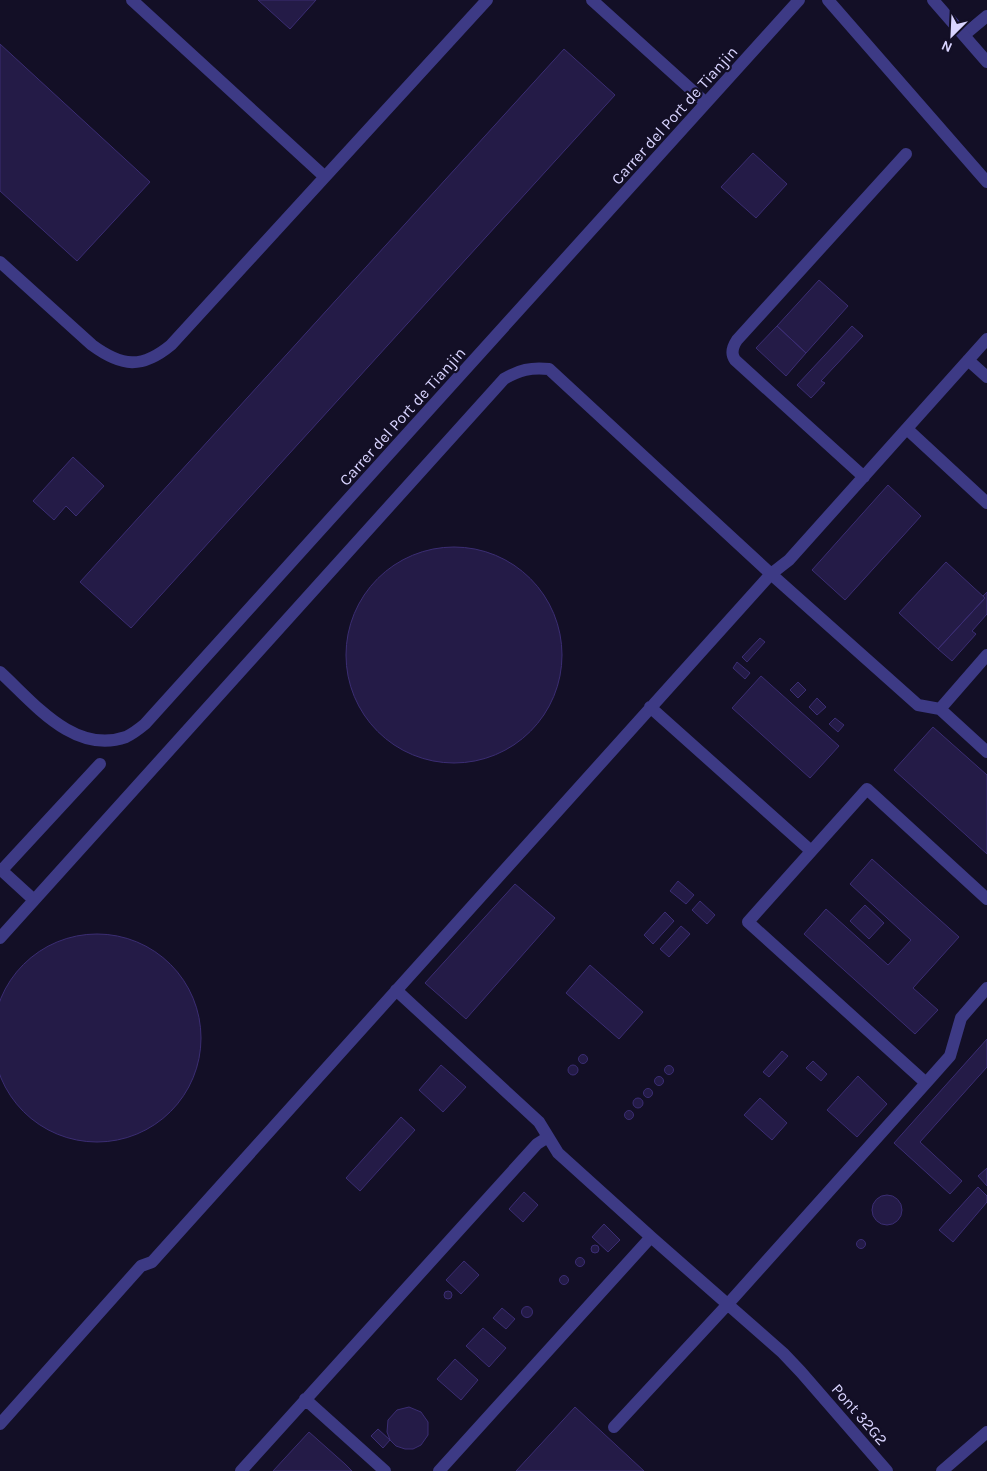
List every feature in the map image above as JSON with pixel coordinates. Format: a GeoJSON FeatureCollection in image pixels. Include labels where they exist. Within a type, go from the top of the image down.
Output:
{"type":"FeatureCollection","features":[{"type":"Feature","properties":{"kind":"street"},"geometry":{"type":"LineString","coordinates":[[132,0],[325,177]]}},
{"type":"Feature","properties":{"kind":"street"},"geometry":{"type":"LineString","coordinates":[[0,262],[92,346],[105,355],[118,361],[134,363],[146,361],[159,355],[171,345],[487,0]]}},
{"type":"Feature","properties":{"kind":"street"},"geometry":{"type":"LineString","coordinates":[[592,0],[706,104]]}},
{"type":"Feature","properties":{"kind":"street","name":"Carrer del Port de Tianjin"},"geometry":{"type":"LineString","coordinates":[[0,672],[56,723],[71,733],[89,739],[109,741],[127,736],[145,724],[799,0]]}},
{"type":"Feature","properties":{"kind":"street"},"geometry":{"type":"LineString","coordinates":[[828,0],[987,182]]}},
{"type":"Feature","properties":{"kind":"street"},"geometry":{"type":"LineString","coordinates":[[933,0],[987,62]]}},
{"type":"Feature","properties":{"kind":"street"},"geometry":{"type":"LineString","coordinates":[[964,35],[987,16]]}},
{"type":"Feature","properties":{"kind":"street"},"geometry":{"type":"LineString","coordinates":[[864,477],[735,360],[732,349],[737,340],[906,154]]}},
{"type":"Feature","properties":{"kind":"street"},"geometry":{"type":"LineString","coordinates":[[0,1424],[141,1266],[152,1262],[650,707],[771,574],[789,560],[987,339]]}},
{"type":"Feature","properties":{"kind":"street"},"geometry":{"type":"LineString","coordinates":[[968,360],[987,377]]}},
{"type":"Feature","properties":{"kind":"street"},"geometry":{"type":"LineString","coordinates":[[0,938],[497,386],[513,373],[523,369],[549,370],[771,574],[918,704],[940,709],[987,752]]}},
{"type":"Feature","properties":{"kind":"street"},"geometry":{"type":"LineString","coordinates":[[907,429],[987,503]]}},
{"type":"Feature","properties":{"kind":"street"},"geometry":{"type":"LineString","coordinates":[[940,709],[987,655]]}},
{"type":"Feature","properties":{"kind":"street"},"geometry":{"type":"LineString","coordinates":[[650,707],[810,850]]}},
{"type":"Feature","properties":{"kind":"street"},"geometry":{"type":"LineString","coordinates":[[34,900],[1,870],[100,764]]}},
{"type":"Feature","properties":{"kind":"street"},"geometry":{"type":"LineString","coordinates":[[926,1083],[748,922],[810,850],[867,789],[987,899]]}},
{"type":"Feature","properties":{"kind":"street"},"geometry":{"type":"LineString","coordinates":[[614,1427],[728,1304],[950,1056],[961,1018],[987,988]]}},
{"type":"Feature","properties":{"kind":"street","name":"Pont 32G2"},"geometry":{"type":"LineString","coordinates":[[396,990],[539,1122],[558,1153],[783,1353],[885,1469]]}},
{"type":"Feature","properties":{"kind":"street"},"geometry":{"type":"LineString","coordinates":[[240,1471],[537,1144],[548,1137]]}},
{"type":"Feature","properties":{"kind":"street"},"geometry":{"type":"LineString","coordinates":[[439,1471],[651,1237]]}},
{"type":"Feature","properties":{"kind":"street"},"geometry":{"type":"LineString","coordinates":[[305,1399],[385,1471]]}},
{"type":"Feature","properties":{"kind":"street"},"geometry":{"type":"LineString","coordinates":[[942,1471],[987,1432]]}},
{"type":"Feature","properties":{"kind":"building"},"geometry":{"type":"Polygon","coordinates":[[[258,0],[316,0],[290,29],[258,0]]]}},
{"type":"Feature","properties":{"kind":"building"},"geometry":{"type":"Polygon","coordinates":[[[0,44],[150,182],[77,261],[0,191],[0,44]]]}},
{"type":"Feature","properties":{"kind":"building"},"geometry":{"type":"Polygon","coordinates":[[[564,49],[615,95],[131,628],[80,582],[564,49]]]}},
{"type":"Feature","properties":{"kind":"building"},"geometry":{"type":"Polygon","coordinates":[[[753,153],[787,184],[756,218],[721,187],[753,153]]]}},
{"type":"Feature","properties":{"kind":"building"},"geometry":{"type":"Polygon","coordinates":[[[819,280],[848,306],[806,353],[777,326],[819,280]]]}},
{"type":"Feature","properties":{"kind":"building"},"geometry":{"type":"Polygon","coordinates":[[[777,326],[806,353],[786,376],[756,348],[777,326]]]}},
{"type":"Feature","properties":{"kind":"building"},"geometry":{"type":"Polygon","coordinates":[[[852,326],[863,336],[821,381],[825,383],[811,398],[797,385],[852,326]]]}},
{"type":"Feature","properties":{"kind":"building"},"geometry":{"type":"Polygon","coordinates":[[[73,457],[104,486],[76,516],[66,506],[54,520],[33,501],[73,457]]]}},
{"type":"Feature","properties":{"kind":"building"},"geometry":{"type":"Polygon","coordinates":[[[888,485],[921,516],[845,600],[812,570],[888,485]]]}},
{"type":"Feature","properties":{"kind":"building"},"geometry":{"type":"Polygon","coordinates":[[[454,547],[485,552],[505,560],[530,579],[549,604],[557,624],[562,655],[557,686],[549,706],[530,731],[505,750],[485,758],[454,763],[423,758],[403,750],[378,731],[359,706],[351,686],[346,655],[351,624],[359,604],[378,579],[403,560],[423,552],[454,547]]]}},
{"type":"Feature","properties":{"kind":"building"},"geometry":{"type":"Polygon","coordinates":[[[946,562],[985,598],[938,649],[899,613],[946,562]]]}},
{"type":"Feature","properties":{"kind":"building"},"geometry":{"type":"Polygon","coordinates":[[[987,592],[987,614],[972,631],[976,634],[952,661],[938,649],[985,598],[983,596],[987,592]]]}},
{"type":"Feature","properties":{"kind":"building"},"geometry":{"type":"Polygon","coordinates":[[[760,638],[765,642],[747,662],[742,657],[760,638]]]}},
{"type":"Feature","properties":{"kind":"building"},"geometry":{"type":"Polygon","coordinates":[[[737,662],[750,673],[745,679],[733,668],[737,662]]]}},
{"type":"Feature","properties":{"kind":"building"},"geometry":{"type":"Polygon","coordinates":[[[761,676],[839,746],[810,778],[732,708],[761,676]]]}},
{"type":"Feature","properties":{"kind":"building"},"geometry":{"type":"Polygon","coordinates":[[[798,682],[806,690],[798,698],[790,690],[798,682]]]}},
{"type":"Feature","properties":{"kind":"building"},"geometry":{"type":"Polygon","coordinates":[[[817,698],[826,707],[817,715],[809,707],[817,698]]]}},
{"type":"Feature","properties":{"kind":"building"},"geometry":{"type":"Polygon","coordinates":[[[835,718],[844,725],[838,732],[829,724],[835,718]]]}},
{"type":"Feature","properties":{"kind":"building"},"geometry":{"type":"Polygon","coordinates":[[[933,727],[987,775],[987,854],[894,770],[933,727]]]}},
{"type":"Feature","properties":{"kind":"building"},"geometry":{"type":"Polygon","coordinates":[[[872,859],[959,937],[913,988],[938,1010],[915,1034],[804,934],[826,909],[888,965],[911,940],[850,884],[872,859]]]}},
{"type":"Feature","properties":{"kind":"building"},"geometry":{"type":"Polygon","coordinates":[[[678,881],[694,895],[686,904],[670,891],[678,881]]]}},
{"type":"Feature","properties":{"kind":"building"},"geometry":{"type":"Polygon","coordinates":[[[515,884],[555,918],[466,1019],[425,983],[515,884]]]}},
{"type":"Feature","properties":{"kind":"building"},"geometry":{"type":"Polygon","coordinates":[[[700,901],[715,915],[707,924],[692,910],[700,901]]]}},
{"type":"Feature","properties":{"kind":"building"},"geometry":{"type":"Polygon","coordinates":[[[865,905],[884,923],[869,939],[850,921],[865,905]]]}},
{"type":"Feature","properties":{"kind":"building"},"geometry":{"type":"Polygon","coordinates":[[[665,912],[674,921],[653,944],[644,935],[665,912]]]}},
{"type":"Feature","properties":{"kind":"building"},"geometry":{"type":"Polygon","coordinates":[[[681,926],[690,934],[669,957],[660,949],[681,926]]]}},
{"type":"Feature","properties":{"kind":"building"},"geometry":{"type":"Polygon","coordinates":[[[97,934],[127,938],[137,942],[146,946],[171,964],[189,989],[193,998],[199,1018],[201,1038],[197,1068],[193,1078],[189,1087],[171,1112],[146,1130],[137,1134],[117,1140],[97,1142],[67,1138],[57,1134],[48,1130],[23,1112],[5,1087],[1,1078],[-5,1058],[-7,1038],[-3,1008],[1,998],[5,989],[23,964],[48,946],[57,942],[77,936],[97,934]]]}},
{"type":"Feature","properties":{"kind":"building"},"geometry":{"type":"Polygon","coordinates":[[[590,965],[643,1012],[619,1039],[566,993],[590,965]]]}},
{"type":"Feature","properties":{"kind":"building"},"geometry":{"type":"Polygon","coordinates":[[[987,1039],[987,1067],[920,1142],[962,1181],[950,1194],[894,1143],[987,1039]]]}},
{"type":"Feature","properties":{"kind":"building"},"geometry":{"type":"Polygon","coordinates":[[[782,1051],[788,1056],[769,1077],[763,1072],[782,1051]]]}},
{"type":"Feature","properties":{"kind":"building"},"geometry":{"type":"Polygon","coordinates":[[[583,1054],[588,1059],[583,1064],[578,1059],[583,1054]]]}},
{"type":"Feature","properties":{"kind":"building"},"geometry":{"type":"Polygon","coordinates":[[[813,1061],[827,1074],[821,1081],[806,1068],[813,1061]]]}},
{"type":"Feature","properties":{"kind":"building"},"geometry":{"type":"Polygon","coordinates":[[[441,1065],[466,1087],[443,1112],[419,1090],[441,1065]]]}},
{"type":"Feature","properties":{"kind":"building"},"geometry":{"type":"Polygon","coordinates":[[[573,1065],[578,1070],[573,1075],[568,1070],[573,1065]]]}},
{"type":"Feature","properties":{"kind":"building"},"geometry":{"type":"Polygon","coordinates":[[[669,1065],[674,1070],[669,1075],[664,1070],[669,1065]]]}},
{"type":"Feature","properties":{"kind":"building"},"geometry":{"type":"Polygon","coordinates":[[[858,1076],[887,1104],[857,1137],[827,1110],[858,1076]]]}},
{"type":"Feature","properties":{"kind":"building"},"geometry":{"type":"Polygon","coordinates":[[[659,1077],[663,1081],[659,1085],[655,1081],[659,1077]]]}},
{"type":"Feature","properties":{"kind":"building"},"geometry":{"type":"Polygon","coordinates":[[[648,1088],[653,1093],[648,1098],[643,1093],[648,1088]]]}},
{"type":"Feature","properties":{"kind":"building"},"geometry":{"type":"Polygon","coordinates":[[[638,1098],[643,1103],[638,1108],[633,1103],[638,1098]]]}},
{"type":"Feature","properties":{"kind":"building"},"geometry":{"type":"Polygon","coordinates":[[[760,1098],[787,1123],[772,1140],[744,1115],[760,1098]]]}},
{"type":"Feature","properties":{"kind":"building"},"geometry":{"type":"Polygon","coordinates":[[[629,1111],[633,1115],[629,1119],[625,1115],[629,1111]]]}},
{"type":"Feature","properties":{"kind":"building"},"geometry":{"type":"Polygon","coordinates":[[[401,1117],[415,1130],[360,1191],[346,1178],[401,1117]]]}},
{"type":"Feature","properties":{"kind":"building"},"geometry":{"type":"Polygon","coordinates":[[[987,1168],[987,1186],[978,1176],[987,1168]]]}},
{"type":"Feature","properties":{"kind":"building"},"geometry":{"type":"Polygon","coordinates":[[[978,1187],[987,1196],[987,1202],[953,1242],[939,1230],[978,1187]]]}},
{"type":"Feature","properties":{"kind":"building"},"geometry":{"type":"Polygon","coordinates":[[[524,1192],[538,1205],[523,1222],[509,1209],[524,1192]]]}},
{"type":"Feature","properties":{"kind":"building"},"geometry":{"type":"Polygon","coordinates":[[[887,1195],[897,1200],[902,1210],[897,1220],[887,1225],[877,1220],[872,1210],[877,1200],[887,1195]]]}},
{"type":"Feature","properties":{"kind":"building"},"geometry":{"type":"Polygon","coordinates":[[[604,1224],[620,1240],[608,1252],[592,1237],[604,1224]]]}},
{"type":"Feature","properties":{"kind":"building"},"geometry":{"type":"Polygon","coordinates":[[[861,1239],[866,1244],[861,1249],[856,1244],[861,1239]]]}},
{"type":"Feature","properties":{"kind":"building"},"geometry":{"type":"Polygon","coordinates":[[[595,1245],[599,1249],[595,1253],[591,1249],[595,1245]]]}},
{"type":"Feature","properties":{"kind":"building"},"geometry":{"type":"Polygon","coordinates":[[[580,1257],[585,1262],[580,1267],[575,1262],[580,1257]]]}},
{"type":"Feature","properties":{"kind":"building"},"geometry":{"type":"Polygon","coordinates":[[[464,1261],[479,1275],[461,1294],[446,1280],[464,1261]]]}},
{"type":"Feature","properties":{"kind":"building"},"geometry":{"type":"Polygon","coordinates":[[[564,1275],[569,1280],[564,1285],[559,1280],[564,1275]]]}},
{"type":"Feature","properties":{"kind":"building"},"geometry":{"type":"Polygon","coordinates":[[[448,1291],[452,1295],[448,1299],[444,1295],[448,1291]]]}},
{"type":"Feature","properties":{"kind":"building"},"geometry":{"type":"Polygon","coordinates":[[[527,1306],[533,1312],[527,1318],[521,1312],[527,1306]]]}},
{"type":"Feature","properties":{"kind":"building"},"geometry":{"type":"Polygon","coordinates":[[[502,1308],[515,1319],[506,1329],[493,1318],[502,1308]]]}},
{"type":"Feature","properties":{"kind":"building"},"geometry":{"type":"Polygon","coordinates":[[[483,1328],[506,1348],[489,1367],[466,1346],[483,1328]]]}},
{"type":"Feature","properties":{"kind":"building"},"geometry":{"type":"Polygon","coordinates":[[[455,1359],[478,1380],[461,1400],[437,1379],[455,1359]]]}},
{"type":"Feature","properties":{"kind":"building"},"geometry":{"type":"Polygon","coordinates":[[[409,1407],[421,1412],[428,1422],[428,1435],[421,1445],[413,1449],[396,1446],[390,1440],[387,1432],[388,1420],[397,1410],[409,1407]]]}},
{"type":"Feature","properties":{"kind":"building"},"geometry":{"type":"Polygon","coordinates":[[[575,1407],[644,1471],[516,1471],[575,1407]]]}},
{"type":"Feature","properties":{"kind":"building"},"geometry":{"type":"Polygon","coordinates":[[[378,1429],[390,1440],[383,1448],[371,1436],[378,1429]]]}},
{"type":"Feature","properties":{"kind":"building"},"geometry":{"type":"Polygon","coordinates":[[[309,1432],[345,1464],[352,1471],[273,1471],[309,1432]]]}}]}
